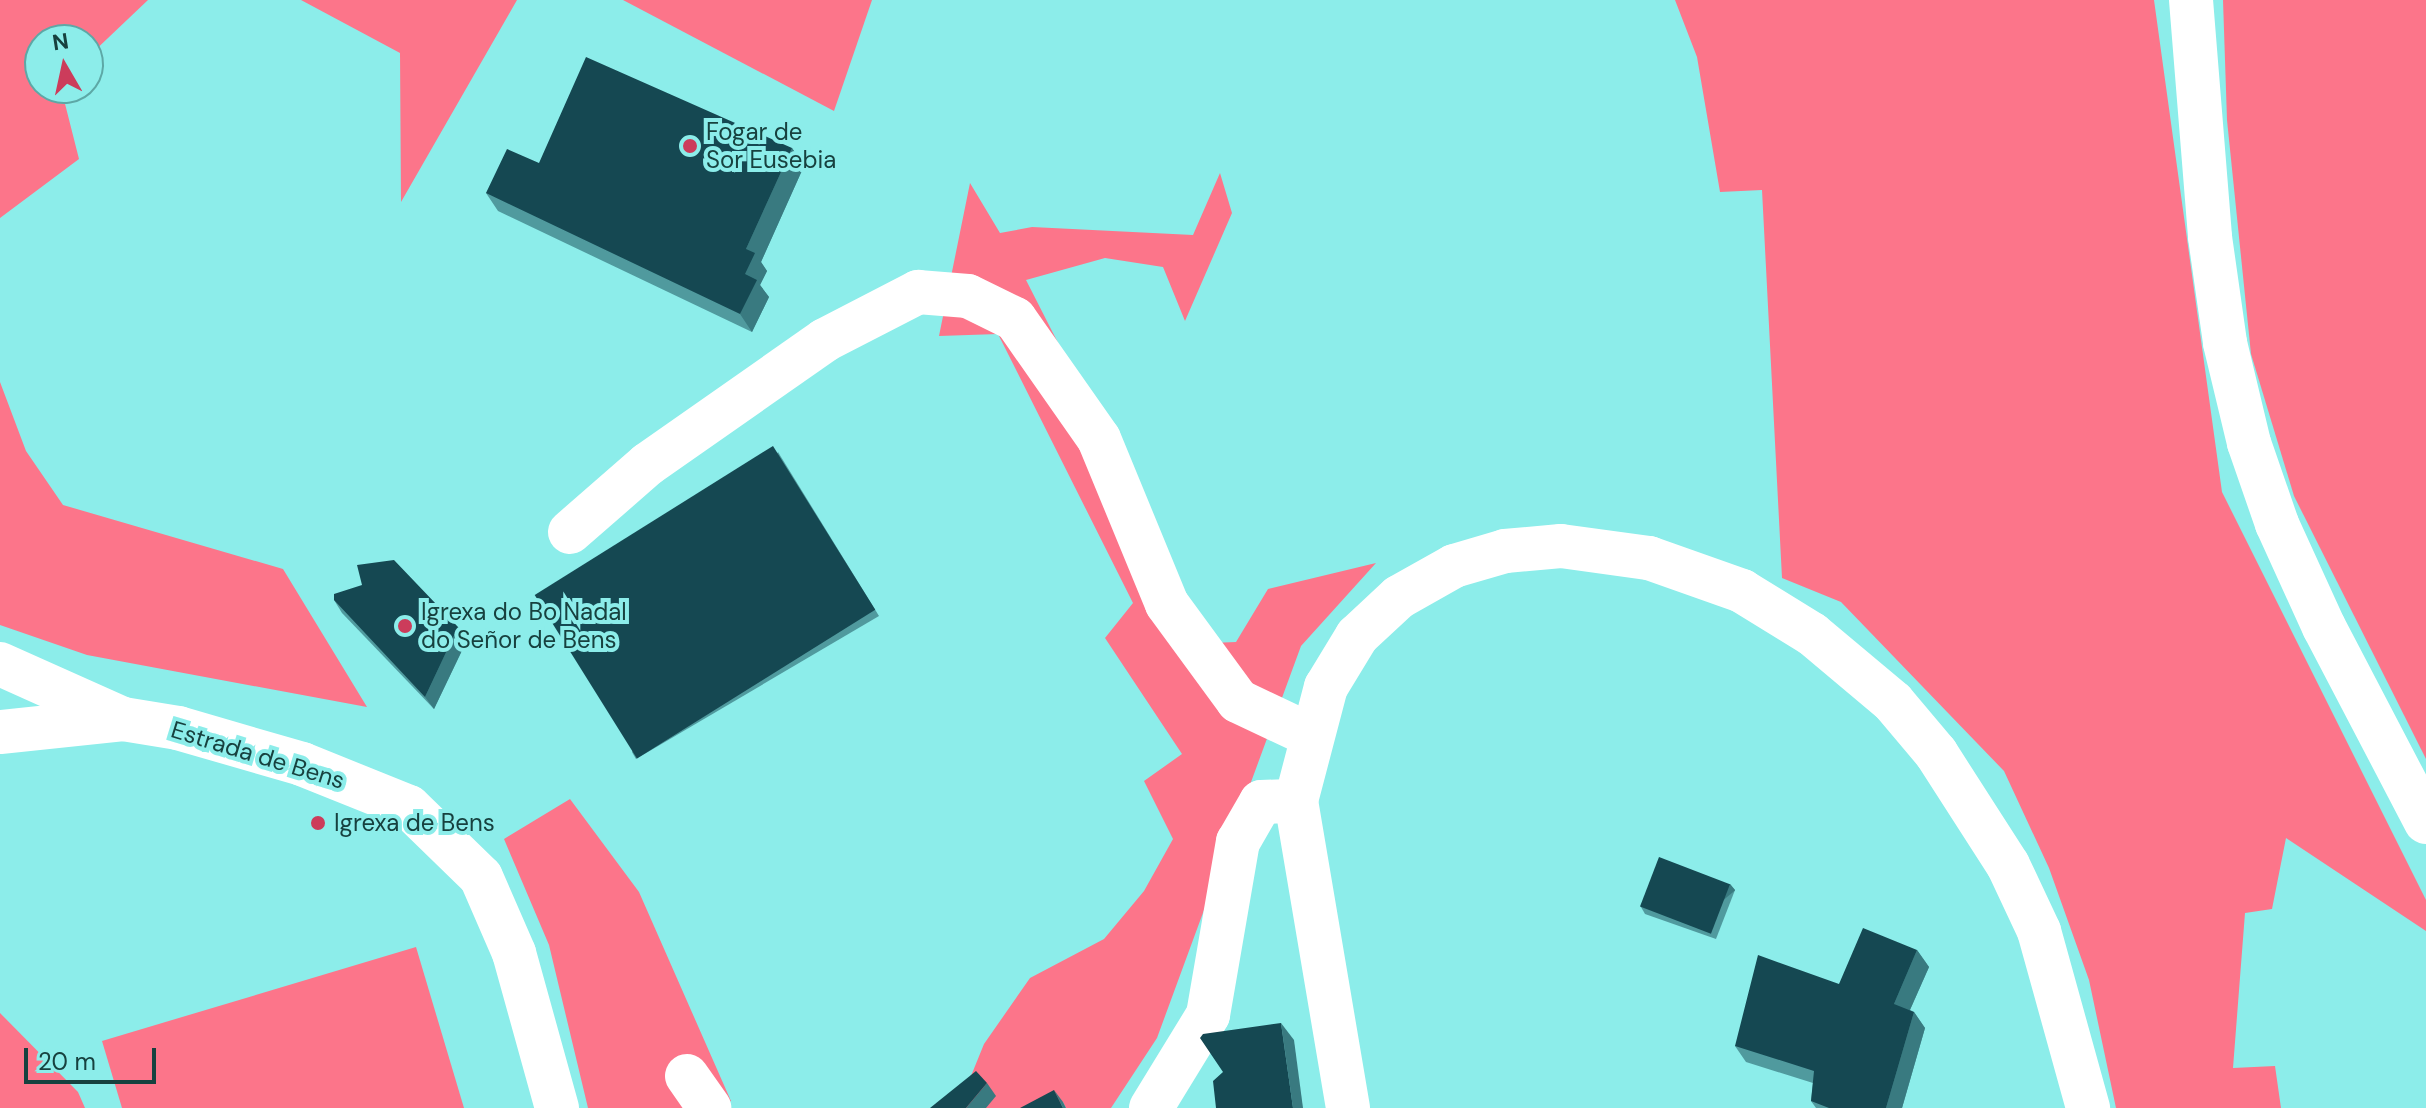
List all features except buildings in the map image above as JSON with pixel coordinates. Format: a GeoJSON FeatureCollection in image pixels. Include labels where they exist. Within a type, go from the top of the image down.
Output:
{"type":"FeatureCollection","features":[{"type":"Feature","properties":{"kind":"street"},"geometry":{"type":"LineString","coordinates":[[2191,0],[2210,237],[2225,343],[2249,443],[2277,524],[2324,627],[2426,822]]}},
{"type":"Feature","properties":{"kind":"street"},"geometry":{"type":"LineString","coordinates":[[570,532],[648,464],[825,340],[918,292],[968,296],[1015,319],[1099,439],[1167,604],[1238,701],[1310,735]]}},
{"type":"Feature","properties":{"kind":"street"},"geometry":{"type":"LineString","coordinates":[[1348,1108],[1296,801],[1310,735],[1326,687],[1357,636],[1399,597],[1454,566],[1505,551],[1561,546],[1649,558],[1742,591],[1857,668],[1944,765],[2008,865],[2039,931],[2088,1108]]}},
{"type":"Feature","properties":{"kind":"street"},"geometry":{"type":"LineString","coordinates":[[8,666],[123,719]]}},
{"type":"Feature","properties":{"kind":"street"},"geometry":{"type":"LineString","coordinates":[[6,722],[24,694],[8,666]]}},
{"type":"Feature","properties":{"kind":"street","name":"Estrada de Bens"},"geometry":{"type":"LineString","coordinates":[[6,722],[123,719],[302,764],[409,807],[481,877],[514,953],[557,1108]]}},
{"type":"Feature","properties":{"kind":"street"},"geometry":{"type":"LineString","coordinates":[[1151,1108],[1208,1015],[1238,842],[1261,802],[1296,801]]}},
{"type":"Feature","properties":{"kind":"shaded area"},"geometry":{"type":"Polygon","coordinates":[[[0,0],[148,0],[104,42],[104,24],[24,24],[24,104],[65,104],[79,159],[0,218],[0,0]]]}},
{"type":"Feature","properties":{"kind":"shaded area"},"geometry":{"type":"Polygon","coordinates":[[[301,0],[517,0],[401,202],[400,53],[301,0]]]}},
{"type":"Feature","properties":{"kind":"shaded area"},"geometry":{"type":"Polygon","coordinates":[[[623,0],[872,0],[834,111],[623,0]]]}},
{"type":"Feature","properties":{"kind":"shaded area"},"geometry":{"type":"Polygon","coordinates":[[[1675,0],[2154,0],[2222,492],[2426,900],[2426,931],[2286,838],[2272,909],[2245,913],[2233,1068],[2275,1066],[2281,1108],[2116,1108],[2089,980],[2049,868],[2004,771],[1841,602],[1782,578],[1762,190],[1720,192],[1697,57],[1675,0]]]}},
{"type":"Feature","properties":{"kind":"shaded area"},"geometry":{"type":"Polygon","coordinates":[[[2223,0],[2426,0],[2426,759],[2294,496],[2251,354],[2227,120],[2223,0]]]}},
{"type":"Feature","properties":{"kind":"shaded area"},"geometry":{"type":"Polygon","coordinates":[[[1220,173],[1232,213],[1185,321],[1163,267],[1105,258],[1026,280],[1211,643],[1236,642],[1268,589],[1376,563],[1301,646],[1157,1038],[1111,1108],[1066,1108],[1063,1102],[1052,1108],[963,1108],[960,1103],[984,1044],[1030,978],[1104,939],[1144,891],[1173,839],[1144,781],[1182,754],[1105,638],[1133,603],[998,334],[939,336],[970,183],[1000,233],[1032,227],[1193,235],[1220,173]]]}},
{"type":"Feature","properties":{"kind":"shaded area"},"geometry":{"type":"Polygon","coordinates":[[[0,382],[26,451],[63,505],[283,569],[367,707],[87,655],[0,625],[0,382]]]}},
{"type":"Feature","properties":{"kind":"shaded area"},"geometry":{"type":"Polygon","coordinates":[[[570,799],[639,892],[731,1101],[717,1108],[588,1108],[549,945],[504,839],[570,799]]]}},
{"type":"Feature","properties":{"kind":"shaded area"},"geometry":{"type":"Polygon","coordinates":[[[416,947],[464,1108],[122,1108],[102,1041],[416,947]]]}},
{"type":"Feature","properties":{"kind":"shaded area"},"geometry":{"type":"Polygon","coordinates":[[[0,1013],[78,1092],[85,1108],[0,1108],[0,1013]]]}},
{"type":"Feature","properties":{"kind":"place","name":"Fogar de Sor Eusebia"},"geometry":{"type":"Point","coordinates":[690,146]}},
{"type":"Feature","properties":{"kind":"place","name":"Igrexa do Bo Nadal do Señor de Bens"},"geometry":{"type":"Point","coordinates":[405,626]}},
{"type":"Feature","properties":{"kind":"place","name":"Igrexa de Bens"},"geometry":{"type":"Point","coordinates":[318,823]}}]}
